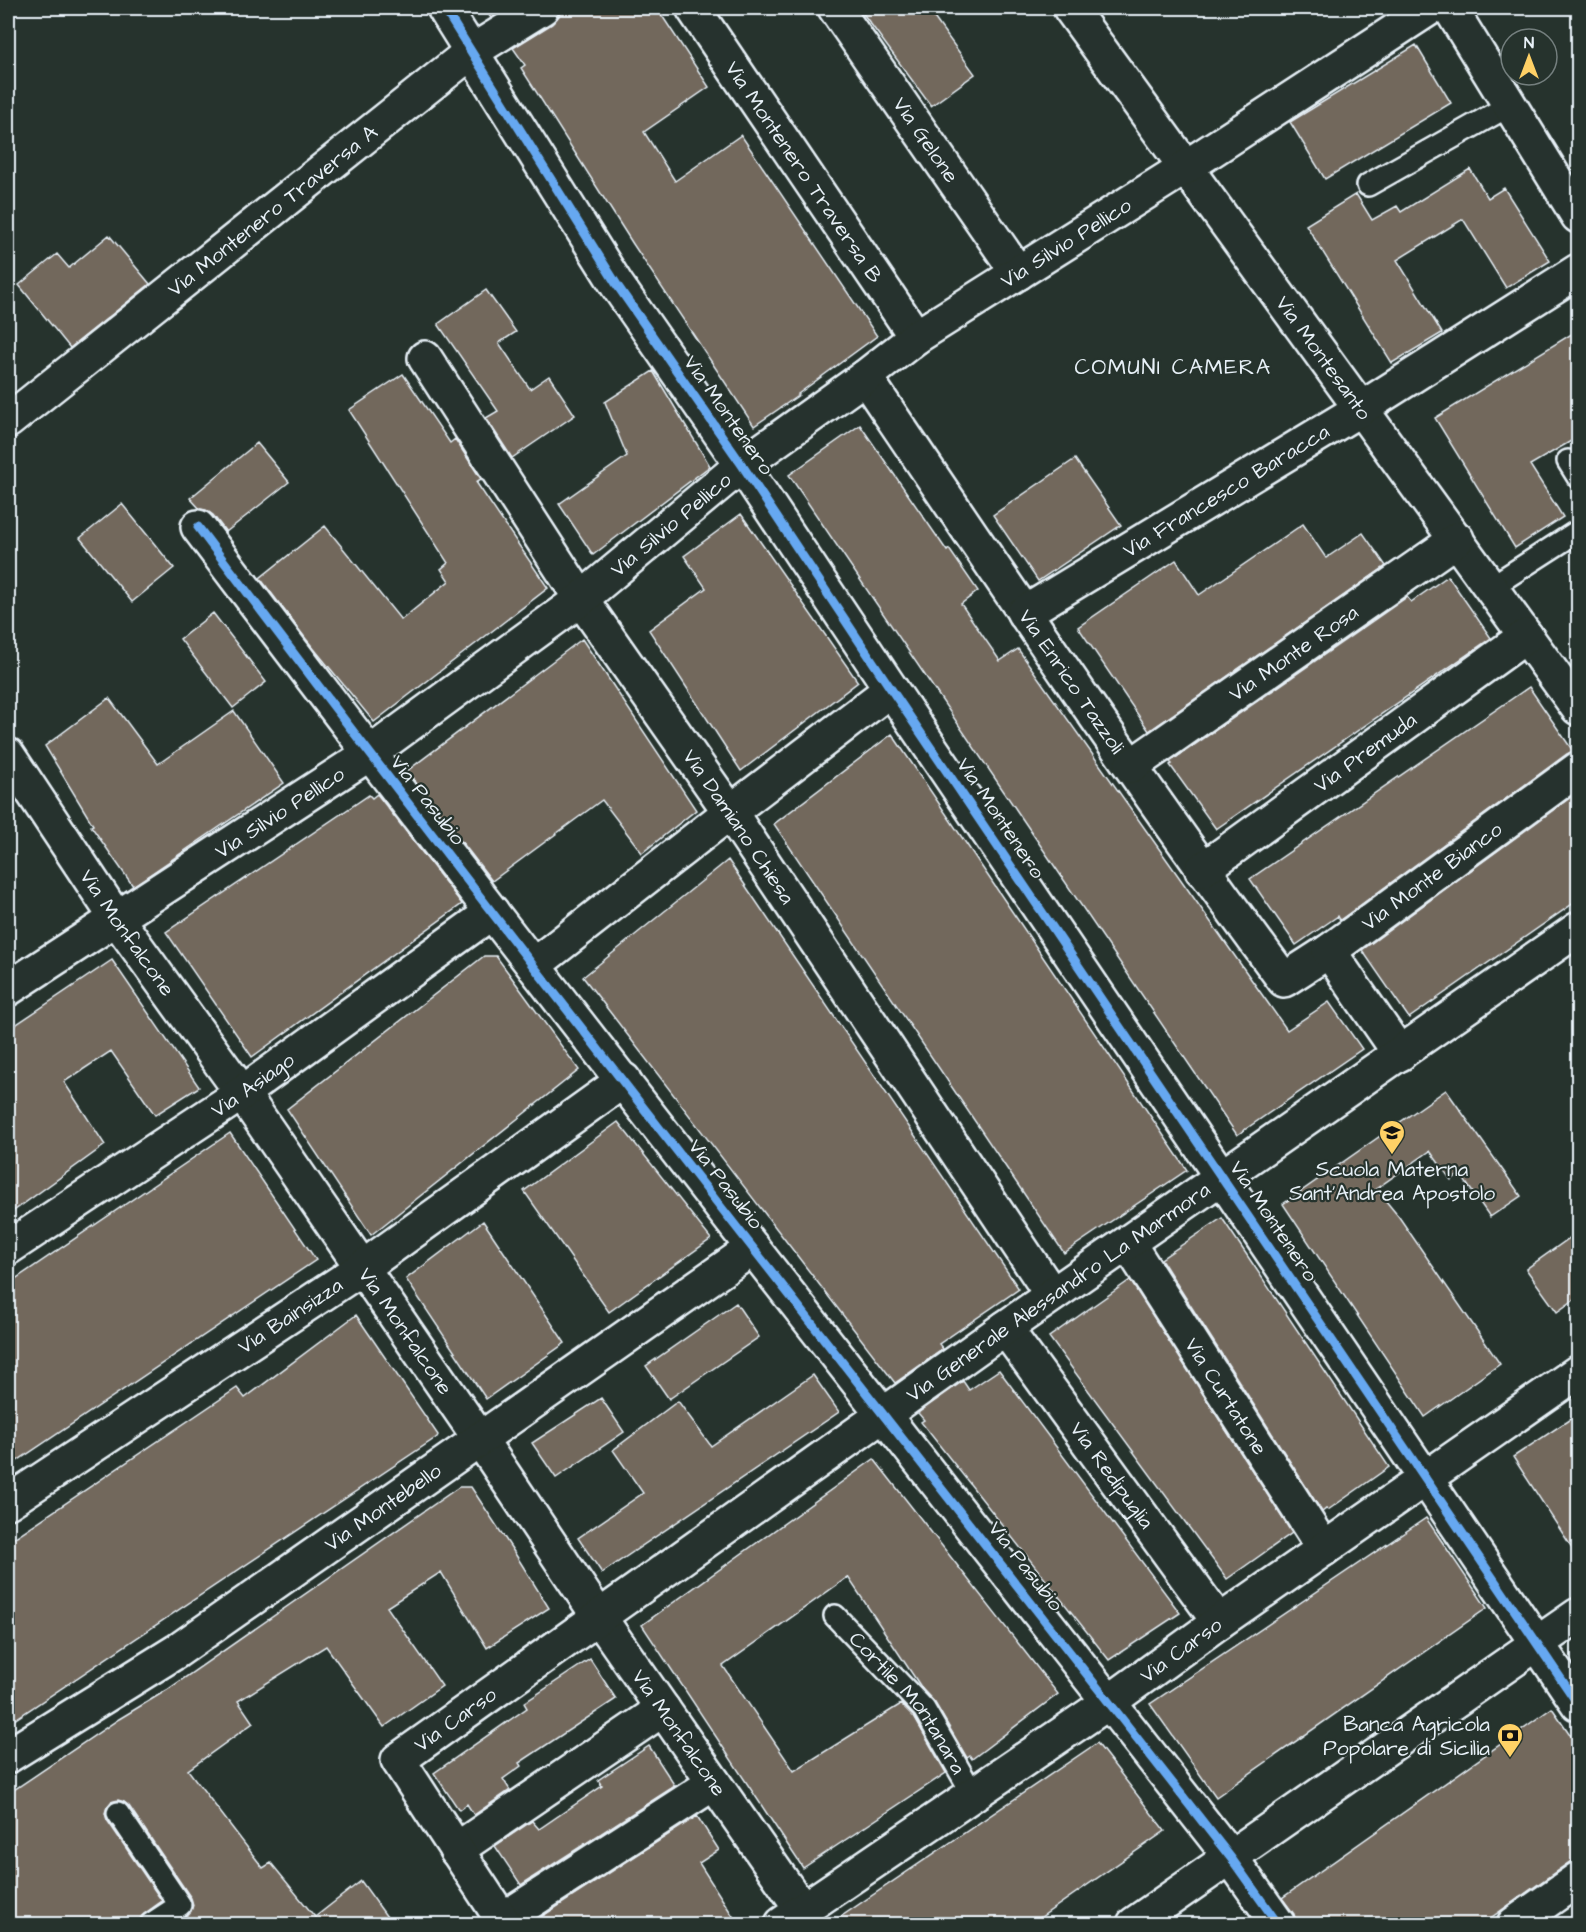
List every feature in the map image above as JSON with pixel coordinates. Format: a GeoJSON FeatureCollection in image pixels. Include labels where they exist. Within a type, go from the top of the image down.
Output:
{"type":"FeatureCollection","features":[{"type":"Feature","properties":{"kind":"street","name":"Via Montenero"},"geometry":{"type":"LineString","coordinates":[[444,8],[617,285],[742,465],[1578,1704]]}},
{"type":"Feature","properties":{"kind":"street","name":"Via Montenero Traversa A"},"geometry":{"type":"LineString","coordinates":[[8,420],[471,52],[542,8]]}},
{"type":"Feature","properties":{"kind":"street","name":"Via Montenero Traversa B"},"geometry":{"type":"LineString","coordinates":[[693,8],[916,337]]}},
{"type":"Feature","properties":{"kind":"street","name":"Via Gelone"},"geometry":{"type":"LineString","coordinates":[[835,8],[1018,273]]}},
{"type":"Feature","properties":{"kind":"street","name":"Via Montesanto"},"geometry":{"type":"LineString","coordinates":[[1070,8],[1526,636],[1576,700]]}},
{"type":"Feature","properties":{"kind":"street","name":"Via Silvio Pellico"},"geometry":{"type":"LineString","coordinates":[[8,989],[369,754],[581,599],[742,465],[865,377],[916,337],[1186,167],[1430,8]]}},
{"type":"Feature","properties":{"kind":"street"},"geometry":{"type":"LineString","coordinates":[[1450,8],[1578,216]]}},
{"type":"Feature","properties":{"kind":"street","name":"Via Francesco Baracca"},"geometry":{"type":"LineString","coordinates":[[1024,614],[1362,408],[1578,271]]}},
{"type":"Feature","properties":{"kind":"street","name":"Via Damiano Chiesa"},"geometry":{"type":"LineString","coordinates":[[425,358],[581,599],[730,812],[1052,1295]]}},
{"type":"Feature","properties":{"kind":"street","name":"Via Enrico Tazzoli"},"geometry":{"type":"LineString","coordinates":[[865,377],[1024,614],[1202,870],[1284,980]]}},
{"type":"Feature","properties":{"kind":"street","name":"Via Pasubio"},"geometry":{"type":"LineString","coordinates":[[198,527],[369,754],[1231,1858],[1278,1924]]}},
{"type":"Feature","properties":{"kind":"street","name":"Via Monte Rosa"},"geometry":{"type":"LineString","coordinates":[[1131,766],[1457,539]]}},
{"type":"Feature","properties":{"kind":"street","name":"Via Premuda"},"geometry":{"type":"LineString","coordinates":[[1202,870],[1526,636]]}},
{"type":"Feature","properties":{"kind":"street"},"geometry":{"type":"LineString","coordinates":[[534,964],[891,689]]}},
{"type":"Feature","properties":{"kind":"street","name":"Via Monfalcone"},"geometry":{"type":"LineString","coordinates":[[8,755],[116,918],[242,1093],[714,1783],[792,1918]]}},
{"type":"Feature","properties":{"kind":"street","name":"Via Monte Bianco"},"geometry":{"type":"LineString","coordinates":[[1284,980],[1329,951],[1578,769]]}},
{"type":"Feature","properties":{"kind":"street","name":"Via Asiago"},"geometry":{"type":"LineString","coordinates":[[8,1248],[242,1093],[492,912]]}},
{"type":"Feature","properties":{"kind":"street","name":"Via Generale Alessandro La Marmora"},"geometry":{"type":"LineString","coordinates":[[599,1617],[1005,1328],[1578,929]]}},
{"type":"Feature","properties":{"kind":"street"},"geometry":{"type":"LineString","coordinates":[[1329,951],[1400,1054]]}},
{"type":"Feature","properties":{"kind":"street","name":"Via Bainsizza"},"geometry":{"type":"LineString","coordinates":[[8,1502],[362,1268],[624,1080]]}},
{"type":"Feature","properties":{"kind":"street","name":"Via Curtatone"},"geometry":{"type":"LineString","coordinates":[[1128,1243],[1324,1549]]}},
{"type":"Feature","properties":{"kind":"street","name":"Via Montebello"},"geometry":{"type":"LineString","coordinates":[[8,1756],[177,1651],[753,1248]]}},
{"type":"Feature","properties":{"kind":"street","name":"Via Redipuglia"},"geometry":{"type":"LineString","coordinates":[[1005,1328],[1219,1622]]}},
{"type":"Feature","properties":{"kind":"street","name":"Via Carso"},"geometry":{"type":"LineString","coordinates":[[792,1918],[1109,1702],[1219,1622],[1578,1372]]}},
{"type":"Feature","properties":{"kind":"street"},"geometry":{"type":"LineString","coordinates":[[1134,1924],[1578,1615]]}},
{"type":"Feature","properties":{"kind":"street","name":"Via Carso"},"geometry":{"type":"LineString","coordinates":[[599,1617],[398,1760],[503,1922],[714,1783]]}},
{"type":"Feature","properties":{"kind":"street"},"geometry":{"type":"LineString","coordinates":[[456,1850],[663,1709]]}},
{"type":"Feature","properties":{"kind":"street"},"geometry":{"type":"LineString","coordinates":[[1514,1924],[1578,1879]]}},
{"type":"Feature","properties":{"kind":"lane"},"geometry":{"type":"LineString","coordinates":[[1368,185],[1510,105]]}},
{"type":"Feature","properties":{"kind":"lane"},"geometry":{"type":"LineString","coordinates":[[1491,587],[1578,531]]}},
{"type":"Feature","properties":{"kind":"lane","name":"Cortile Montanara"},"geometry":{"type":"LineString","coordinates":[[835,1616],[924,1709],[973,1794]]}},
{"type":"Feature","properties":{"kind":"lane"},"geometry":{"type":"LineString","coordinates":[[118,1813],[180,1905],[151,1924]]}},
{"type":"Feature","properties":{"kind":"building"},"geometry":{"type":"Polygon","coordinates":[[[484,8],[507,8],[491,18],[484,8]]]}},
{"type":"Feature","properties":{"kind":"building"},"geometry":{"type":"Polygon","coordinates":[[[561,8],[657,8],[709,87],[644,132],[675,181],[741,135],[877,336],[754,426],[633,244],[521,68],[525,65],[513,48],[552,24],[559,16],[561,8]]]}},
{"type":"Feature","properties":{"kind":"building"},"geometry":{"type":"Polygon","coordinates":[[[859,8],[927,8],[975,74],[931,106],[859,8]]]}},
{"type":"Feature","properties":{"kind":"building"},"geometry":{"type":"Polygon","coordinates":[[[1416,45],[1451,103],[1325,179],[1290,122],[1416,45]]]}},
{"type":"Feature","properties":{"kind":"building"},"geometry":{"type":"Polygon","coordinates":[[[1470,169],[1488,198],[1504,188],[1550,261],[1506,288],[1463,219],[1397,260],[1442,333],[1392,363],[1306,225],[1356,194],[1372,220],[1397,206],[1401,212],[1470,169]]]}},
{"type":"Feature","properties":{"kind":"building"},"geometry":{"type":"Polygon","coordinates":[[[109,235],[150,284],[70,348],[19,285],[57,254],[69,268],[109,235]]]}},
{"type":"Feature","properties":{"kind":"building"},"geometry":{"type":"Polygon","coordinates":[[[486,290],[516,332],[499,343],[530,389],[549,376],[575,415],[512,458],[486,418],[498,411],[438,324],[486,290]]]}},
{"type":"Feature","properties":{"kind":"building"},"geometry":{"type":"Polygon","coordinates":[[[1578,330],[1578,437],[1530,465],[1563,517],[1515,548],[1435,418],[1578,330]]]}},
{"type":"Feature","properties":{"kind":"building"},"geometry":{"type":"Polygon","coordinates":[[[653,371],[710,466],[593,555],[559,504],[627,456],[605,402],[653,371]]]}},
{"type":"Feature","properties":{"kind":"building"},"geometry":{"type":"Polygon","coordinates":[[[403,374],[450,443],[455,439],[481,479],[476,482],[548,588],[374,722],[260,578],[325,526],[401,620],[449,581],[441,569],[448,563],[349,410],[403,374]]]}},
{"type":"Feature","properties":{"kind":"building"},"geometry":{"type":"Polygon","coordinates":[[[860,425],[947,551],[949,549],[978,591],[961,604],[1000,661],[1018,649],[1287,1030],[1329,1002],[1362,1049],[1237,1135],[789,475],[860,425]]]}},
{"type":"Feature","properties":{"kind":"building"},"geometry":{"type":"Polygon","coordinates":[[[257,443],[289,482],[226,532],[213,515],[200,509],[190,498],[257,443]]]}},
{"type":"Feature","properties":{"kind":"building"},"geometry":{"type":"Polygon","coordinates":[[[1075,459],[1121,525],[1038,581],[993,515],[1075,459]]]}},
{"type":"Feature","properties":{"kind":"building"},"geometry":{"type":"Polygon","coordinates":[[[122,504],[174,568],[132,602],[80,538],[122,504]]]}},
{"type":"Feature","properties":{"kind":"building"},"geometry":{"type":"Polygon","coordinates":[[[741,514],[858,682],[741,771],[649,630],[706,588],[684,556],[741,514]]]}},
{"type":"Feature","properties":{"kind":"building"},"geometry":{"type":"Polygon","coordinates":[[[1303,524],[1326,558],[1363,533],[1386,566],[1149,731],[1078,627],[1176,560],[1199,595],[1303,524]]]}},
{"type":"Feature","properties":{"kind":"building"},"geometry":{"type":"Polygon","coordinates":[[[1448,576],[1491,638],[1216,829],[1170,762],[1407,597],[1411,602],[1448,576]]]}},
{"type":"Feature","properties":{"kind":"building"},"geometry":{"type":"Polygon","coordinates":[[[213,613],[266,682],[233,708],[180,639],[213,613]]]}},
{"type":"Feature","properties":{"kind":"building"},"geometry":{"type":"Polygon","coordinates":[[[582,639],[696,810],[642,853],[602,800],[492,881],[407,771],[582,639]]]}},
{"type":"Feature","properties":{"kind":"building"},"geometry":{"type":"Polygon","coordinates":[[[1529,687],[1573,751],[1340,920],[1338,916],[1296,945],[1250,879],[1529,687]]]}},
{"type":"Feature","properties":{"kind":"building"},"geometry":{"type":"Polygon","coordinates":[[[109,698],[158,764],[234,711],[284,783],[133,886],[91,826],[93,825],[45,746],[109,698]]]}},
{"type":"Feature","properties":{"kind":"building"},"geometry":{"type":"Polygon","coordinates":[[[892,734],[1187,1170],[1064,1253],[774,824],[892,734]]]}},
{"type":"Feature","properties":{"kind":"building"},"geometry":{"type":"Polygon","coordinates":[[[1578,792],[1578,900],[1409,1018],[1362,950],[1578,792]]]}},
{"type":"Feature","properties":{"kind":"building"},"geometry":{"type":"Polygon","coordinates":[[[377,794],[462,904],[252,1057],[166,932],[369,795],[372,798],[377,794]]]}},
{"type":"Feature","properties":{"kind":"building"},"geometry":{"type":"Polygon","coordinates":[[[728,860],[1019,1289],[939,1344],[943,1349],[895,1383],[583,977],[728,860]]]}},
{"type":"Feature","properties":{"kind":"building"},"geometry":{"type":"Polygon","coordinates":[[[484,956],[496,956],[579,1070],[371,1235],[287,1109],[484,956]]]}},
{"type":"Feature","properties":{"kind":"building"},"geometry":{"type":"Polygon","coordinates":[[[112,960],[199,1087],[155,1115],[111,1051],[64,1082],[105,1145],[8,1215],[8,1030],[112,960]]]}},
{"type":"Feature","properties":{"kind":"building"},"geometry":{"type":"Polygon","coordinates":[[[1446,1090],[1521,1196],[1490,1217],[1460,1174],[1451,1180],[1430,1151],[1376,1189],[1399,1217],[1500,1364],[1425,1417],[1283,1204],[1446,1090]]]}},
{"type":"Feature","properties":{"kind":"building"},"geometry":{"type":"Polygon","coordinates":[[[618,1122],[711,1239],[609,1312],[524,1191],[618,1122]]]}},
{"type":"Feature","properties":{"kind":"building"},"geometry":{"type":"Polygon","coordinates":[[[230,1133],[316,1260],[8,1467],[8,1284],[230,1133]]]}},
{"type":"Feature","properties":{"kind":"building"},"geometry":{"type":"Polygon","coordinates":[[[1222,1218],[1389,1467],[1328,1510],[1322,1512],[1161,1259],[1222,1218]]]}},
{"type":"Feature","properties":{"kind":"building"},"geometry":{"type":"Polygon","coordinates":[[[483,1221],[565,1343],[486,1399],[406,1279],[483,1221]]]}},
{"type":"Feature","properties":{"kind":"building"},"geometry":{"type":"Polygon","coordinates":[[[1578,1232],[1578,1297],[1557,1312],[1526,1269],[1578,1232]]]}},
{"type":"Feature","properties":{"kind":"building"},"geometry":{"type":"Polygon","coordinates":[[[1130,1280],[1292,1533],[1227,1579],[1049,1337],[1130,1280]]]}},
{"type":"Feature","properties":{"kind":"building"},"geometry":{"type":"Polygon","coordinates":[[[736,1303],[759,1337],[669,1399],[646,1366],[736,1303]]]}},
{"type":"Feature","properties":{"kind":"building"},"geometry":{"type":"Polygon","coordinates":[[[356,1315],[438,1435],[437,1437],[8,1724],[8,1542],[237,1388],[245,1398],[356,1315]]]}},
{"type":"Feature","properties":{"kind":"building"},"geometry":{"type":"Polygon","coordinates":[[[999,1370],[1180,1613],[1109,1660],[921,1422],[924,1420],[918,1413],[963,1381],[969,1390],[999,1370]]]}},
{"type":"Feature","properties":{"kind":"building"},"geometry":{"type":"Polygon","coordinates":[[[813,1375],[839,1412],[602,1573],[578,1538],[643,1493],[613,1450],[678,1401],[711,1446],[813,1375]]]}},
{"type":"Feature","properties":{"kind":"building"},"geometry":{"type":"Polygon","coordinates":[[[601,1398],[624,1432],[556,1478],[532,1443],[601,1398]]]}},
{"type":"Feature","properties":{"kind":"building"},"geometry":{"type":"Polygon","coordinates":[[[1578,1414],[1578,1557],[1513,1457],[1578,1414]]]}},
{"type":"Feature","properties":{"kind":"building"},"geometry":{"type":"Polygon","coordinates":[[[874,1459],[1058,1694],[972,1759],[970,1756],[967,1758],[935,1703],[923,1690],[848,1577],[723,1666],[794,1771],[901,1704],[914,1717],[946,1773],[803,1868],[642,1625],[874,1459]]]}},
{"type":"Feature","properties":{"kind":"building"},"geometry":{"type":"Polygon","coordinates":[[[459,1487],[471,1487],[549,1608],[487,1648],[441,1572],[387,1607],[442,1686],[384,1727],[326,1646],[238,1701],[253,1723],[188,1770],[263,1868],[271,1863],[315,1917],[361,1881],[392,1924],[174,1924],[191,1911],[193,1905],[191,1898],[129,1806],[118,1800],[111,1802],[107,1807],[105,1813],[107,1820],[162,1901],[144,1914],[138,1924],[8,1924],[8,1794],[119,1719],[167,1690],[459,1487]]]}},
{"type":"Feature","properties":{"kind":"building"},"geometry":{"type":"Polygon","coordinates":[[[1426,1518],[1487,1608],[1216,1797],[1150,1704],[1426,1518]]]}},
{"type":"Feature","properties":{"kind":"building"},"geometry":{"type":"Polygon","coordinates":[[[590,1659],[616,1699],[519,1763],[521,1766],[503,1779],[510,1790],[474,1815],[467,1804],[459,1810],[434,1773],[527,1708],[524,1703],[590,1659]]]}},
{"type":"Feature","properties":{"kind":"building"},"geometry":{"type":"Polygon","coordinates":[[[1552,1708],[1578,1746],[1578,1856],[1482,1924],[1296,1924],[1294,1914],[1282,1898],[1552,1708]]]}},
{"type":"Feature","properties":{"kind":"building"},"geometry":{"type":"Polygon","coordinates":[[[1097,1743],[1165,1831],[1031,1924],[830,1924],[1097,1743]]]}},
{"type":"Feature","properties":{"kind":"building"},"geometry":{"type":"Polygon","coordinates":[[[649,1746],[675,1786],[521,1885],[495,1846],[532,1821],[539,1829],[602,1786],[598,1780],[649,1746]]]}},
{"type":"Feature","properties":{"kind":"building"},"geometry":{"type":"Polygon","coordinates":[[[697,1816],[719,1850],[699,1863],[738,1924],[546,1924],[541,1917],[697,1816]]]}},
{"type":"Feature","properties":{"kind":"cycle path"},"geometry":{"type":"LineString","coordinates":[[444,8],[617,285],[742,465],[1578,1704]]}},
{"type":"Feature","properties":{"kind":"cycle path"},"geometry":{"type":"LineString","coordinates":[[198,527],[582,1029],[1231,1858],[1278,1924]]}},
{"type":"Feature","properties":{"kind":"place","name":"Scuola Materna Sant'Andrea Apostolo"},"geometry":{"type":"Point","coordinates":[1392,1156]}},
{"type":"Feature","properties":{"kind":"place","name":"Banca Agricola Popolare di Sicilia"},"geometry":{"type":"Point","coordinates":[1510,1759]}},
{"type":"Feature","properties":{"kind":"district","name":"COMUNI CAMERA"},"geometry":{"type":"Point","coordinates":[1173,366]}}]}
